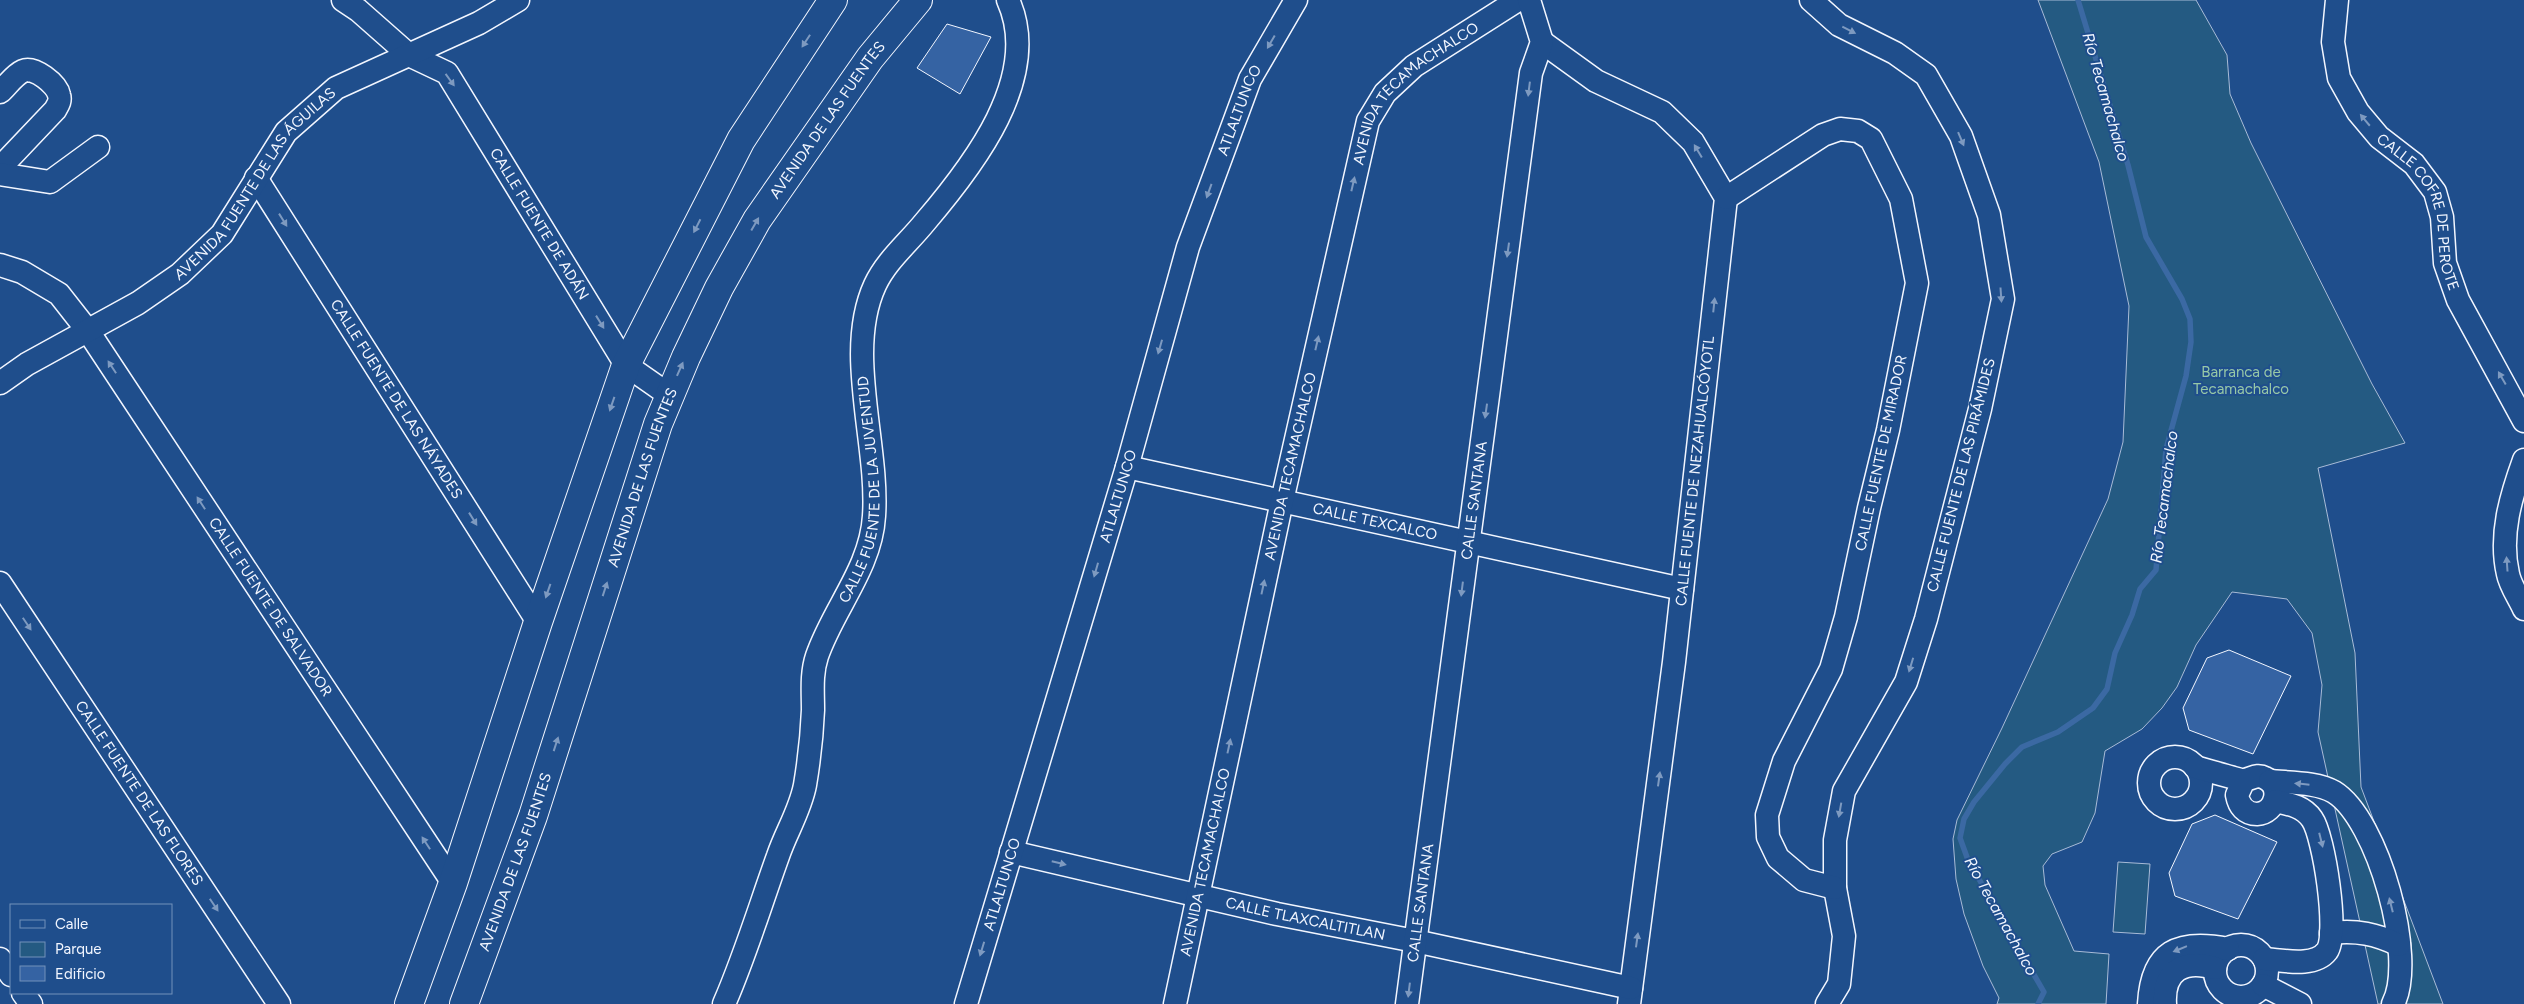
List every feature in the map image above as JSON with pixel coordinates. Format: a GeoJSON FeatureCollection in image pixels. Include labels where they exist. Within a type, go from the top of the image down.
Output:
{"type":"FeatureCollection","features":[{"type":"Feature","properties":{"kind":"main road"},"geometry":{"type":"LineString","coordinates":[[409,1004],[453,883],[538,622],[626,365],[741,140],[832,0]]}},
{"type":"Feature","properties":{"kind":"main road","name":"AVENIDA DE LAS FUENTES"},"geometry":{"type":"LineString","coordinates":[[464,1004],[533,816],[669,395],[719,288],[757,220],[870,58],[918,0]]}},
{"type":"Feature","properties":{"kind":"street","name":"CALLE FUENTE DE ADÁN"},"geometry":{"type":"LineString","coordinates":[[343,0],[358,10],[409,55],[447,74],[626,365],[669,395]]}},
{"type":"Feature","properties":{"kind":"street","name":"AVENIDA FUENTE DE LAS ÁGUILAS"},"geometry":{"type":"LineString","coordinates":[[0,384],[27,364],[138,303],[180,274],[222,234],[286,132],[336,88],[479,23],[518,0]]}},
{"type":"Feature","properties":{"kind":"street","name":"CALLE FUENTE DE LA JUVENTUD"},"geometry":{"type":"LineString","coordinates":[[724,1004],[743,957],[778,853],[795,816],[804,786],[813,711],[812,680],[817,657],[851,588],[866,552],[874,518],[874,478],[862,349],[864,316],[875,285],[895,254],[964,175],[986,143],[1001,111],[1015,69],[1016,38],[1008,0]]}},
{"type":"Feature","properties":{"kind":"street","name":"ATLALTUNCO"},"geometry":{"type":"LineString","coordinates":[[966,1004],[1127,467],[1192,238],[1250,79],[1296,0]]}},
{"type":"Feature","properties":{"kind":"street","name":"AVENIDA TECAMACHALCO"},"geometry":{"type":"LineString","coordinates":[[1175,1004],[1282,501],[1368,121],[1385,93],[1414,66],[1518,0]]}},
{"type":"Feature","properties":{"kind":"street"},"geometry":{"type":"LineString","coordinates":[[1529,0],[1542,42],[1596,81],[1662,112],[1693,142],[1726,198]]}},
{"type":"Feature","properties":{"kind":"street","name":"CALLE FUENTE DE LAS PIRÁMIDES"},"geometry":{"type":"LineString","coordinates":[[1811,0],[1839,25],[1895,53],[1926,75],[1961,136],[1989,215],[2003,300],[1980,409],[1926,619],[1906,682],[1844,791],[1835,840],[1835,888],[1844,936],[1839,984],[1827,1004]]}},
{"type":"Feature","properties":{"kind":"street","name":"CALLE COFRE DE PEROTE"},"geometry":{"type":"LineString","coordinates":[[2338,0],[2333,42],[2339,78],[2358,112],[2379,137],[2414,164],[2435,192],[2442,217],[2445,263],[2458,300],[2524,421]]}},
{"type":"Feature","properties":{"kind":"street","name":"CALLE SANTANA"},"geometry":{"type":"LineString","coordinates":[[1407,1004],[1531,74],[1542,42]]}},
{"type":"Feature","properties":{"kind":"street"},"geometry":{"type":"LineString","coordinates":[[0,92],[22,72],[29,70],[34,71],[56,89],[60,96],[55,110],[0,168]]}},
{"type":"Feature","properties":{"kind":"street","name":"CALLE FUENTE DE MIRADOR"},"geometry":{"type":"LineString","coordinates":[[1726,198],[1823,135],[1840,129],[1858,131],[1871,139],[1901,199],[1917,283],[1888,430],[1868,508],[1846,617],[1831,669],[1784,760],[1767,815],[1768,838],[1778,858],[1804,880],[1835,888]]}},
{"type":"Feature","properties":{"kind":"street"},"geometry":{"type":"LineString","coordinates":[[0,174],[50,182],[98,147]]}},
{"type":"Feature","properties":{"kind":"street","name":"CALLE FUENTE DE LAS NÁYADES"},"geometry":{"type":"LineString","coordinates":[[256,178],[538,622]]}},
{"type":"Feature","properties":{"kind":"street","name":"CALLE FUENTE DE NEZAHUALCÓYOTL"},"geometry":{"type":"LineString","coordinates":[[1630,996],[1682,589],[1726,198]]}},
{"type":"Feature","properties":{"kind":"street","name":"CALLE FUENTE DE SALVADOR"},"geometry":{"type":"LineString","coordinates":[[0,265],[22,272],[59,294],[88,331],[453,883]]}},
{"type":"Feature","properties":{"kind":"street"},"geometry":{"type":"LineString","coordinates":[[2524,460],[2514,487],[2504,531],[2508,574],[2524,609]]}},
{"type":"Feature","properties":{"kind":"street","name":"CALLE TEXCALCO"},"geometry":{"type":"LineString","coordinates":[[1127,467],[1682,589]]}},
{"type":"Feature","properties":{"kind":"street","name":"CALLE FUENTE DE LAS FLORES"},"geometry":{"type":"LineString","coordinates":[[0,584],[279,1004]]}},
{"type":"Feature","properties":{"kind":"street"},"geometry":{"type":"LineString","coordinates":[[2195,767],[2200,782],[2200,790],[2191,803],[2184,808],[2168,808],[2154,800],[2149,785],[2153,769],[2165,759],[2181,758],[2195,767],[2244,780],[2254,776],[2272,791],[2303,810],[2317,826],[2326,864],[2331,932],[2327,950],[2318,958],[2305,962],[2264,959]]}},
{"type":"Feature","properties":{"kind":"street"},"geometry":{"type":"LineString","coordinates":[[2240,806],[2237,795],[2244,780]]}},
{"type":"Feature","properties":{"kind":"street"},"geometry":{"type":"LineString","coordinates":[[2272,791],[2316,786],[2333,791],[2356,813],[2376,853],[2392,906],[2399,945],[2401,976],[2398,995],[2393,1004]]}},
{"type":"Feature","properties":{"kind":"street"},"geometry":{"type":"LineString","coordinates":[[2200,790],[2219,794],[2250,813],[2262,814],[2268,811],[2272,791]]}},
{"type":"Feature","properties":{"kind":"street","name":"CALLE TLAXCALTITLAN"},"geometry":{"type":"LineString","coordinates":[[1011,852],[1277,914],[1415,941],[1630,996]]}},
{"type":"Feature","properties":{"kind":"street"},"geometry":{"type":"LineString","coordinates":[[2331,932],[2365,932],[2381,936],[2399,945]]}},
{"type":"Feature","properties":{"kind":"street"},"geometry":{"type":"LineString","coordinates":[[2149,1004],[2153,975],[2159,963],[2170,954],[2194,945],[2228,948],[2244,945],[2252,948],[2264,959],[2267,967],[2263,985],[2258,992],[2240,1001],[2216,986],[2195,964],[2179,968],[2168,981],[2164,1004]]}},
{"type":"Feature","properties":{"kind":"street"},"geometry":{"type":"LineString","coordinates":[[2216,986],[2217,960],[2228,948]]}},
{"type":"Feature","properties":{"kind":"street"},"geometry":{"type":"LineString","coordinates":[[0,958],[10,973]]}},
{"type":"Feature","properties":{"kind":"street"},"geometry":{"type":"LineString","coordinates":[[2263,985],[2300,1004]]}},
{"type":"Feature","properties":{"kind":"green space","name":"Barranca de Tecamachalco"},"geometry":{"type":"Polygon","coordinates":[[[2038,0],[2196,0],[2227,55],[2230,94],[2251,143],[2372,384],[2405,443],[2318,468],[2355,653],[2361,787],[2443,1004],[2378,1004],[2318,732],[2322,685],[2312,633],[2287,599],[2232,592],[2196,645],[2177,687],[2162,708],[2142,729],[2105,751],[2095,813],[2082,842],[2052,854],[2043,866],[2045,885],[2074,951],[2109,954],[2106,1004],[1997,1004],[1999,998],[1983,966],[1964,914],[1956,879],[1953,839],[1957,820],[2002,728],[2108,499],[2123,442],[2129,306],[2099,162],[2038,0]]]}},
{"type":"Feature","properties":{"kind":"green space"},"geometry":{"type":"Polygon","coordinates":[[[2118,862],[2150,864],[2145,934],[2113,932],[2118,862]]]}},
{"type":"Feature","properties":{"kind":"building"},"geometry":{"type":"Polygon","coordinates":[[[947,24],[991,37],[960,94],[917,68],[947,24]]]}},
{"type":"Feature","properties":{"kind":"building"},"geometry":{"type":"Polygon","coordinates":[[[2229,650],[2291,676],[2253,754],[2189,730],[2183,708],[2207,658],[2229,650]]]}},
{"type":"Feature","properties":{"kind":"building"},"geometry":{"type":"Polygon","coordinates":[[[2215,815],[2277,842],[2238,919],[2175,896],[2169,873],[2192,824],[2215,815]]]}},
{"type":"Feature","properties":{"kind":"waterway","name":"Río Tecamachalco"},"geometry":{"type":"LineString","coordinates":[[2038,1004],[2044,992],[1968,860],[1960,838],[1964,819],[1974,802],[2005,764],[2022,747],[2058,732],[2093,708],[2107,689],[2115,653],[2132,615],[2140,589],[2156,570],[2166,449],[2186,376],[2191,342],[2190,319],[2182,299],[2146,237],[2128,165],[2078,0]]}}]}
